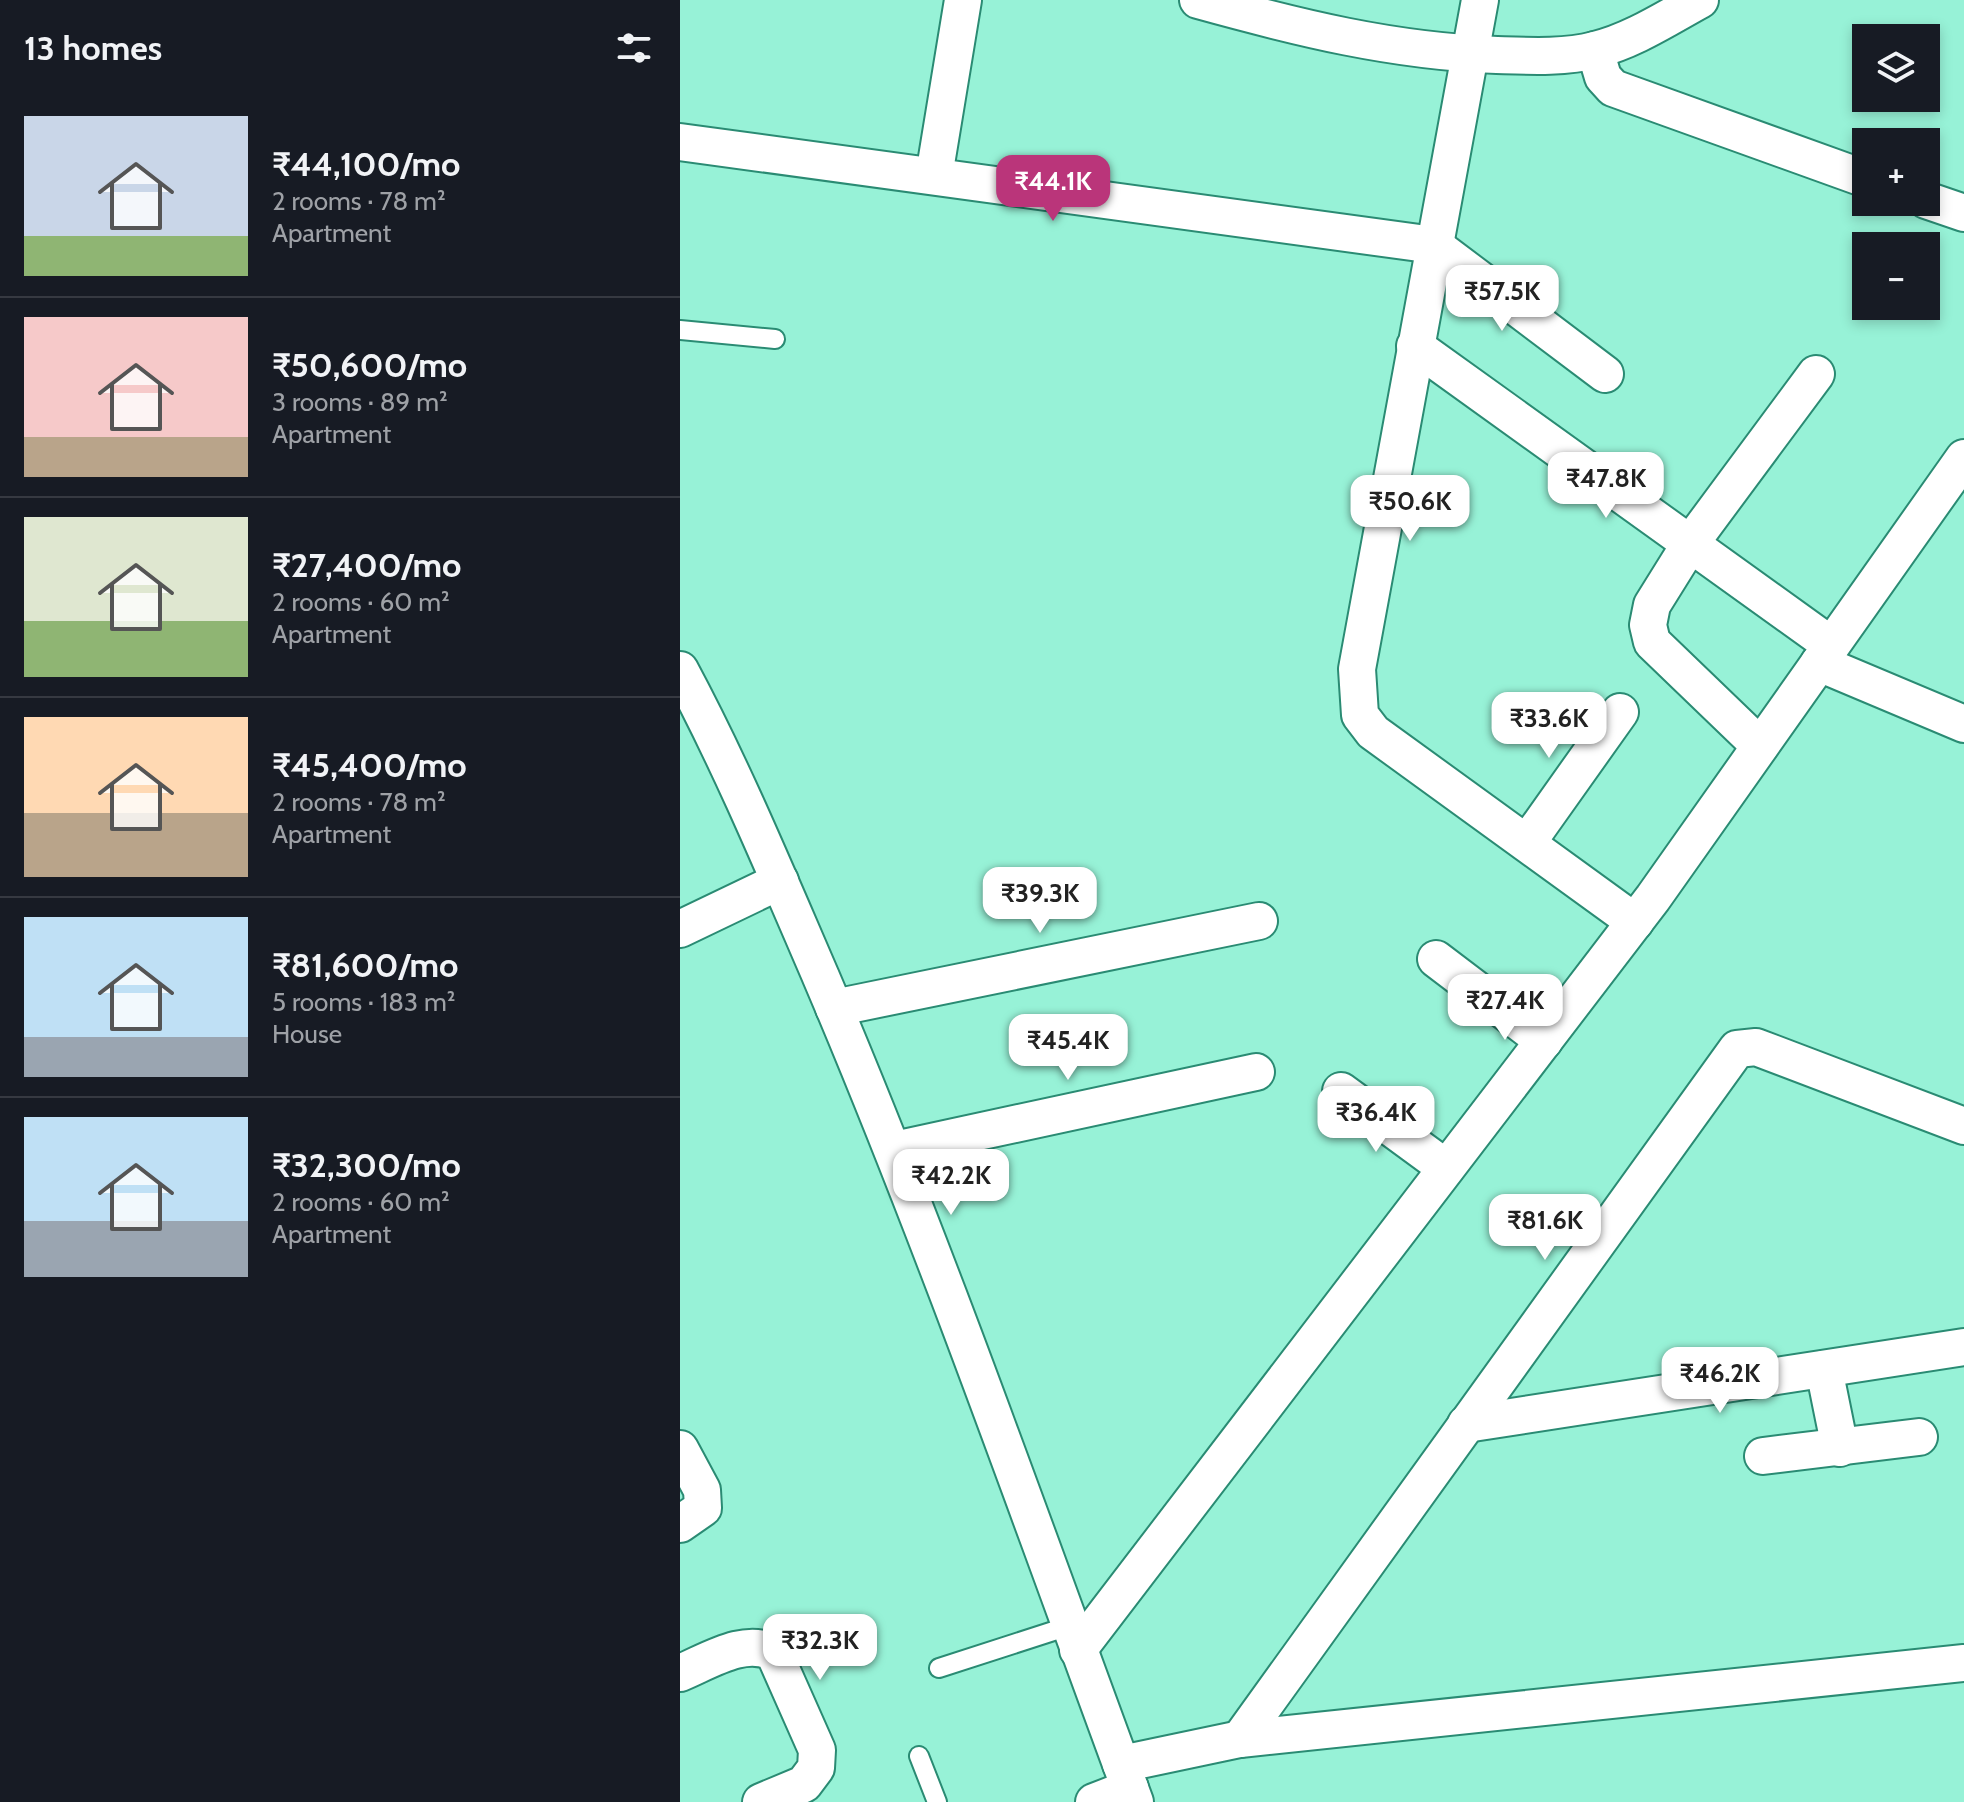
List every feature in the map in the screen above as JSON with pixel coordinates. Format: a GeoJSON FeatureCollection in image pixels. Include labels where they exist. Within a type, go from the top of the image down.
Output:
{"type":"FeatureCollection","features":[{"type":"Feature","properties":{"kind":"street"},"geometry":{"type":"LineString","coordinates":[[934,176],[963,0]]}},
{"type":"Feature","properties":{"kind":"street"},"geometry":{"type":"LineString","coordinates":[[1198,0],[1325,35],[1438,53],[1529,56],[1595,50],[1700,0]]}},
{"type":"Feature","properties":{"kind":"street"},"geometry":{"type":"LineString","coordinates":[[1480,0],[1357,669],[1360,715],[1373,732],[1635,922]]}},
{"type":"Feature","properties":{"kind":"street"},"geometry":{"type":"LineString","coordinates":[[1595,50],[1603,77],[1613,88],[1852,174]]}},
{"type":"Feature","properties":{"kind":"street"},"geometry":{"type":"LineString","coordinates":[[680,142],[1434,245],[1605,374]]}},
{"type":"Feature","properties":{"kind":"street"},"geometry":{"type":"LineString","coordinates":[[1940,205],[1964,213]]}},
{"type":"Feature","properties":{"kind":"street"},"geometry":{"type":"LineString","coordinates":[[1415,346],[1690,544],[1825,654],[1964,724]]}},
{"type":"Feature","properties":{"kind":"street"},"geometry":{"type":"LineString","coordinates":[[1760,746],[1652,642],[1648,625],[1652,605],[1690,544],[1816,374]]}},
{"type":"Feature","properties":{"kind":"street"},"geometry":{"type":"LineString","coordinates":[[1073,1638],[1446,1168],[1635,922],[1964,458]]}},
{"type":"Feature","properties":{"kind":"street"},"geometry":{"type":"LineString","coordinates":[[680,670],[694,731],[780,881],[894,1150],[1129,1785]]}},
{"type":"Feature","properties":{"kind":"street"},"geometry":{"type":"LineString","coordinates":[[1527,843],[1620,712]]}},
{"type":"Feature","properties":{"kind":"street"},"geometry":{"type":"LineString","coordinates":[[680,929],[780,881]]}},
{"type":"Feature","properties":{"kind":"street"},"geometry":{"type":"LineString","coordinates":[[834,1008],[1259,921]]}},
{"type":"Feature","properties":{"kind":"street"},"geometry":{"type":"LineString","coordinates":[[1436,959],[1544,1041]]}},
{"type":"Feature","properties":{"kind":"street"},"geometry":{"type":"LineString","coordinates":[[1240,1739],[1737,1049],[1756,1047],[1964,1126]]}},
{"type":"Feature","properties":{"kind":"street"},"geometry":{"type":"LineString","coordinates":[[894,1150],[1256,1072]]}},
{"type":"Feature","properties":{"kind":"street"},"geometry":{"type":"LineString","coordinates":[[1341,1091],[1446,1168]]}},
{"type":"Feature","properties":{"kind":"street"},"geometry":{"type":"LineString","coordinates":[[1466,1424],[1964,1347]]}},
{"type":"Feature","properties":{"kind":"street"},"geometry":{"type":"LineString","coordinates":[[1824,1369],[1840,1448]]}},
{"type":"Feature","properties":{"kind":"street"},"geometry":{"type":"LineString","coordinates":[[1763,1456],[1919,1437]]}},
{"type":"Feature","properties":{"kind":"street"},"geometry":{"type":"LineString","coordinates":[[680,1449],[702,1490],[703,1508],[680,1524]]}},
{"type":"Feature","properties":{"kind":"street"},"geometry":{"type":"LineString","coordinates":[[680,1673],[748,1647],[759,1645],[774,1653],[817,1750],[816,1768],[804,1784],[761,1802]]}},
{"type":"Feature","properties":{"kind":"street"},"geometry":{"type":"LineString","coordinates":[[1094,1802],[1240,1739],[1964,1663]]}},
{"type":"Feature","properties":{"kind":"lane"},"geometry":{"type":"LineString","coordinates":[[680,330],[775,339]]}},
{"type":"Feature","properties":{"kind":"lane"},"geometry":{"type":"LineString","coordinates":[[939,1668],[1073,1638]]}},
{"type":"Feature","properties":{"kind":"lane"},"geometry":{"type":"LineString","coordinates":[[919,1756],[937,1802]]}}]}
